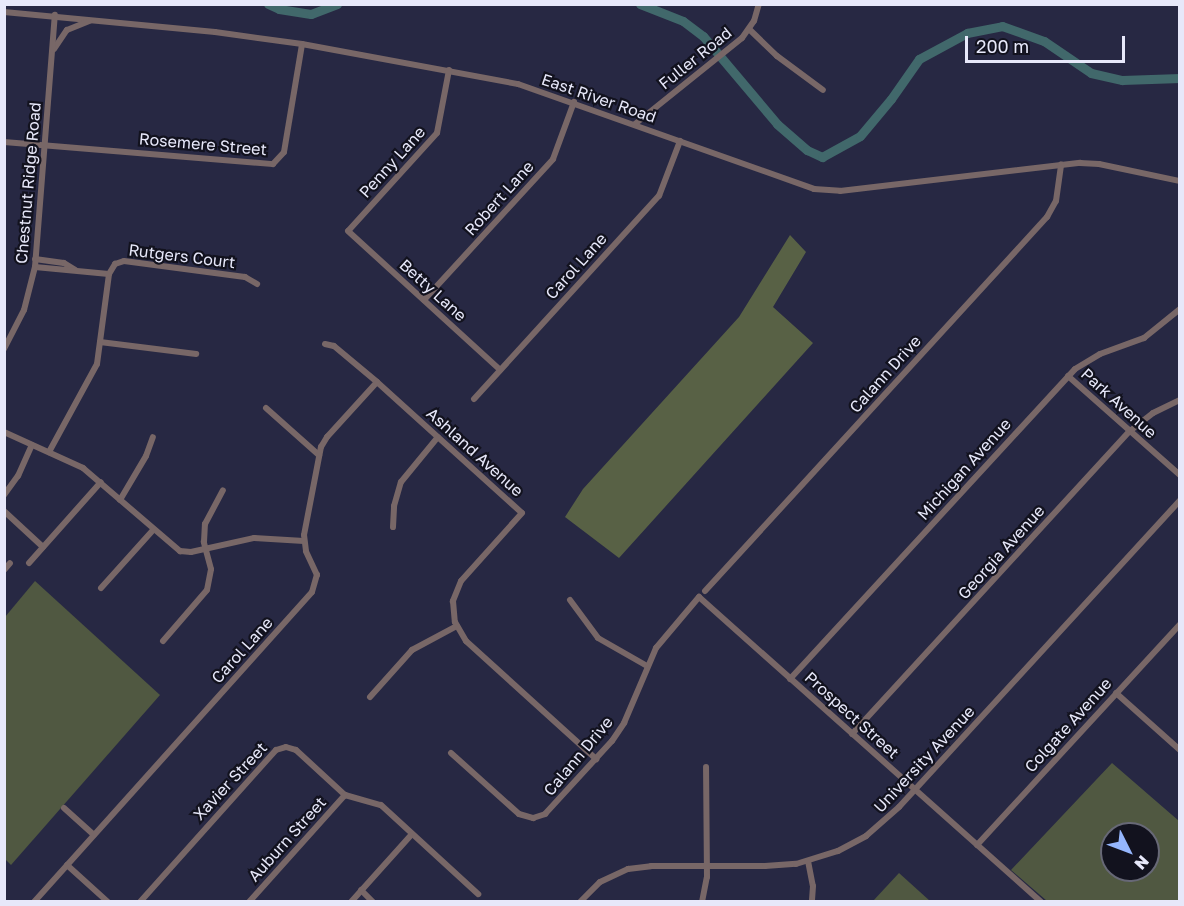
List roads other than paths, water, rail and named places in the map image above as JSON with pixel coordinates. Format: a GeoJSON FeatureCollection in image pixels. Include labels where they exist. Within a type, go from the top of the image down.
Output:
{"type":"FeatureCollection","features":[{"type":"Feature","properties":{"kind":"street","name":"Fuller Road"},"geometry":{"type":"LineString","coordinates":[[635,124],[732,47],[749,29],[759,4]]}},
{"type":"Feature","properties":{"kind":"street","name":"East River Road"},"geometry":{"type":"LineString","coordinates":[[4,12],[55,15],[302,44],[518,84],[574,102],[801,186],[827,191],[1061,164],[1099,164],[1178,181]]}},
{"type":"Feature","properties":{"kind":"street","name":"Chestnut Ridge Road"},"geometry":{"type":"LineString","coordinates":[[4,349],[24,310],[35,267],[55,15]]}},
{"type":"Feature","properties":{"kind":"street"},"geometry":{"type":"LineString","coordinates":[[52,56],[67,30],[83,22],[96,20]]}},
{"type":"Feature","properties":{"kind":"street"},"geometry":{"type":"LineString","coordinates":[[749,29],[777,56],[823,90]]}},
{"type":"Feature","properties":{"kind":"street","name":"Rosemere Street"},"geometry":{"type":"LineString","coordinates":[[4,142],[273,164],[284,152],[302,44]]}},
{"type":"Feature","properties":{"kind":"street","name":"Penny Lane"},"geometry":{"type":"LineString","coordinates":[[348,231],[437,133],[449,70]]}},
{"type":"Feature","properties":{"kind":"street","name":"Robert Lane"},"geometry":{"type":"LineString","coordinates":[[424,300],[554,159],[574,102]]}},
{"type":"Feature","properties":{"kind":"street","name":"Carol Lane"},"geometry":{"type":"LineString","coordinates":[[474,399],[659,196],[680,141]]}},
{"type":"Feature","properties":{"kind":"street","name":"Calann Drive"},"geometry":{"type":"LineString","coordinates":[[705,591],[1047,217],[1056,201],[1061,164]]}},
{"type":"Feature","properties":{"kind":"street","name":"Betty Lane"},"geometry":{"type":"LineString","coordinates":[[348,231],[500,370]]}},
{"type":"Feature","properties":{"kind":"street"},"geometry":{"type":"LineString","coordinates":[[35,259],[64,263],[75,270]]}},
{"type":"Feature","properties":{"kind":"street","name":"Rutgers Court"},"geometry":{"type":"LineString","coordinates":[[109,274],[115,264],[124,261],[245,277],[258,284]]}},
{"type":"Feature","properties":{"kind":"street"},"geometry":{"type":"LineString","coordinates":[[35,267],[109,274],[100,342],[93,372],[50,452]]}},
{"type":"Feature","properties":{"kind":"street","name":"Michigan Avenue"},"geometry":{"type":"LineString","coordinates":[[790,679],[1068,376],[1092,358],[1144,338],[1179,309]]}},
{"type":"Feature","properties":{"kind":"street"},"geometry":{"type":"LineString","coordinates":[[100,342],[196,354]]}},
{"type":"Feature","properties":{"kind":"street","name":"Ashland Avenue"},"geometry":{"type":"LineString","coordinates":[[325,344],[334,346],[377,382],[522,513],[459,585],[453,605],[457,626]]}},
{"type":"Feature","properties":{"kind":"street","name":"Park Avenue"},"geometry":{"type":"LineString","coordinates":[[1068,376],[1179,475]]}},
{"type":"Feature","properties":{"kind":"street"},"geometry":{"type":"LineString","coordinates":[[4,432],[83,468],[180,551],[190,552],[254,538],[304,541],[319,456],[327,437],[377,382]]}},
{"type":"Feature","properties":{"kind":"street","name":"Georgia Avenue"},"geometry":{"type":"LineString","coordinates":[[852,734],[1130,431],[1153,413],[1179,400]]}},
{"type":"Feature","properties":{"kind":"street"},"geometry":{"type":"LineString","coordinates":[[266,408],[319,456]]}},
{"type":"Feature","properties":{"kind":"street"},"geometry":{"type":"LineString","coordinates":[[120,500],[146,456],[153,437]]}},
{"type":"Feature","properties":{"kind":"street"},"geometry":{"type":"LineString","coordinates":[[393,527],[393,506],[401,482],[438,437]]}},
{"type":"Feature","properties":{"kind":"street"},"geometry":{"type":"LineString","coordinates":[[4,495],[18,476],[32,444]]}},
{"type":"Feature","properties":{"kind":"street"},"geometry":{"type":"LineString","coordinates":[[29,563],[100,482]]}},
{"type":"Feature","properties":{"kind":"street"},"geometry":{"type":"LineString","coordinates":[[163,641],[207,590],[210,569],[204,533],[206,520],[223,490]]}},
{"type":"Feature","properties":{"kind":"street","name":"University Avenue"},"geometry":{"type":"LineString","coordinates":[[580,902],[600,882],[628,869],[651,866],[773,866],[808,861],[838,851],[866,836],[890,816],[915,790],[1179,500]]}},
{"type":"Feature","properties":{"kind":"street"},"geometry":{"type":"LineString","coordinates":[[4,511],[44,547]]}},
{"type":"Feature","properties":{"kind":"street"},"geometry":{"type":"LineString","coordinates":[[101,588],[153,530]]}},
{"type":"Feature","properties":{"kind":"street","name":"Carol Lane"},"geometry":{"type":"LineString","coordinates":[[34,902],[312,591],[317,575],[304,541]]}},
{"type":"Feature","properties":{"kind":"street"},"geometry":{"type":"LineString","coordinates":[[4,570],[10,563]]}},
{"type":"Feature","properties":{"kind":"street","name":"Calann Drive"},"geometry":{"type":"LineString","coordinates":[[451,753],[519,814],[533,818],[550,810],[596,759],[624,723],[646,666],[665,635],[699,597]]}},
{"type":"Feature","properties":{"kind":"street","name":"Prospect Street"},"geometry":{"type":"LineString","coordinates":[[699,597],[1039,901]]}},
{"type":"Feature","properties":{"kind":"street"},"geometry":{"type":"LineString","coordinates":[[570,600],[598,638],[646,666]]}},
{"type":"Feature","properties":{"kind":"street","name":"Colgate Avenue"},"geometry":{"type":"LineString","coordinates":[[977,845],[1179,624]]}},
{"type":"Feature","properties":{"kind":"street"},"geometry":{"type":"LineString","coordinates":[[370,697],[412,650],[457,626],[471,645],[596,759]]}},
{"type":"Feature","properties":{"kind":"street"},"geometry":{"type":"LineString","coordinates":[[1116,693],[1179,750]]}},
{"type":"Feature","properties":{"kind":"street","name":"Xavier Street"},"geometry":{"type":"LineString","coordinates":[[140,902],[279,748],[294,749],[345,795],[376,802],[478,894]]}},
{"type":"Feature","properties":{"kind":"street"},"geometry":{"type":"LineString","coordinates":[[702,902],[707,866],[706,767]]}},
{"type":"Feature","properties":{"kind":"street","name":"Auburn Street"},"geometry":{"type":"LineString","coordinates":[[249,902],[345,795]]}},
{"type":"Feature","properties":{"kind":"street"},"geometry":{"type":"LineString","coordinates":[[64,808],[94,835]]}},
{"type":"Feature","properties":{"kind":"street"},"geometry":{"type":"LineString","coordinates":[[351,902],[412,834]]}},
{"type":"Feature","properties":{"kind":"street"},"geometry":{"type":"LineString","coordinates":[[808,861],[813,886],[812,902]]}},
{"type":"Feature","properties":{"kind":"street"},"geometry":{"type":"LineString","coordinates":[[67,865],[108,902]]}},
{"type":"Feature","properties":{"kind":"street"},"geometry":{"type":"LineString","coordinates":[[361,890],[373,902]]}},
{"type":"Feature","properties":{"kind":"waterway"},"geometry":{"type":"LineString","coordinates":[[268,4],[279,9],[311,14],[337,4]]}},
{"type":"Feature","properties":{"kind":"waterway"},"geometry":{"type":"LineString","coordinates":[[640,4],[683,21],[703,36],[777,124],[807,150],[822,157],[860,136],[891,99],[919,59],[967,33],[1002,26],[1044,41],[1091,73],[1122,80],[1180,78]]}}]}
